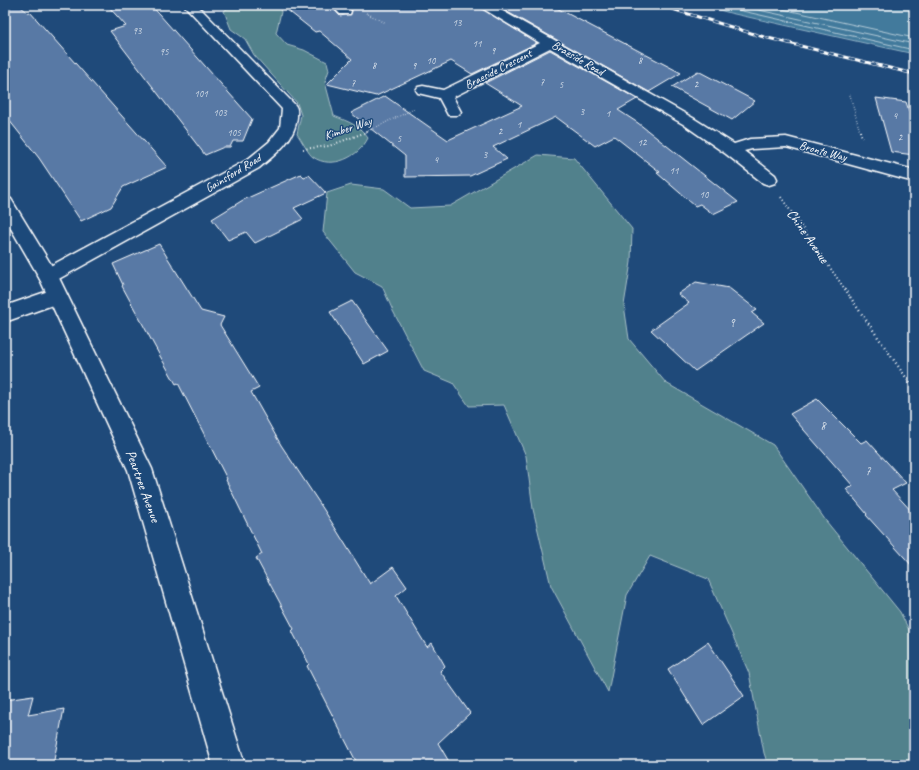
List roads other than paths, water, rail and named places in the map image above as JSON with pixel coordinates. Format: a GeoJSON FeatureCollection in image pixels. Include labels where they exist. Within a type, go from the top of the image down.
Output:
{"type":"FeatureCollection","features":[{"type":"Feature","properties":{"kind":"street","name":"Gainsford Road"},"geometry":{"type":"LineString","coordinates":[[5,314],[253,164],[275,146],[288,128],[290,108],[190,5]]}},
{"type":"Feature","properties":{"kind":"street","name":"Braeside Road"},"geometry":{"type":"LineString","coordinates":[[483,5],[673,112],[732,150]]}},
{"type":"Feature","properties":{"kind":"street","name":"Braeside Crescent"},"geometry":{"type":"LineString","coordinates":[[445,95],[550,43]]}},
{"type":"Feature","properties":{"kind":"street"},"geometry":{"type":"LineString","coordinates":[[423,90],[445,95],[452,112]]}},
{"type":"Feature","properties":{"kind":"street","name":"Bronte Way"},"geometry":{"type":"LineString","coordinates":[[732,150],[750,144],[786,142],[914,176]]}},
{"type":"Feature","properties":{"kind":"street"},"geometry":{"type":"LineString","coordinates":[[732,150],[769,179]]}},
{"type":"Feature","properties":{"kind":"street","name":"Peartree Avenue"},"geometry":{"type":"LineString","coordinates":[[5,203],[52,286],[140,469],[229,765]]}},
{"type":"Feature","properties":{"kind":"water"},"geometry":{"type":"Polygon","coordinates":[[[701,5],[914,5],[914,54],[730,13],[701,5]]]}},
{"type":"Feature","properties":{"kind":"railway"},"geometry":{"type":"LineString","coordinates":[[659,5],[764,37],[914,74]]}}]}
